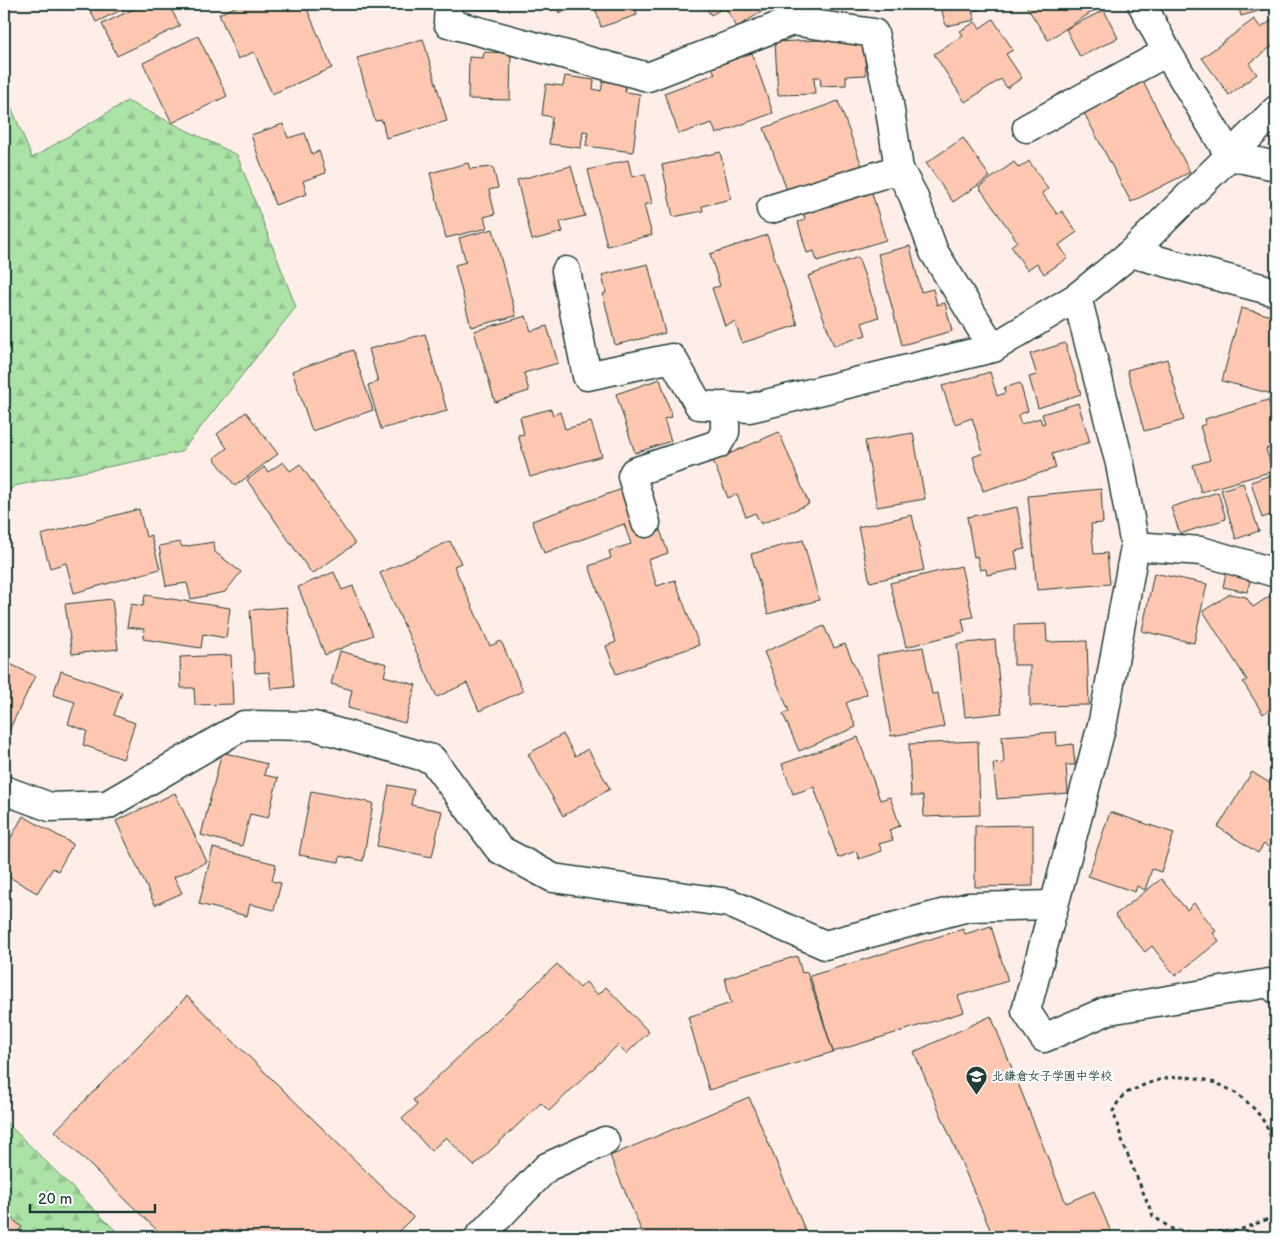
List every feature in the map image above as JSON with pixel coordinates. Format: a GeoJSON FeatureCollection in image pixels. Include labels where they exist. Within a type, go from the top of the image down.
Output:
{"type":"FeatureCollection","features":[{"type":"Feature","properties":{"kind":"street"},"geometry":{"type":"LineString","coordinates":[[449,4],[448,23],[648,77],[792,21],[874,33],[886,84],[899,169],[913,195],[934,252],[994,348]]}},
{"type":"Feature","properties":{"kind":"street"},"geometry":{"type":"LineString","coordinates":[[1142,4],[1166,52],[1230,156],[1276,166]]}},
{"type":"Feature","properties":{"kind":"street"},"geometry":{"type":"LineString","coordinates":[[1027,128],[1166,52]]}},
{"type":"Feature","properties":{"kind":"street"},"geometry":{"type":"LineString","coordinates":[[566,271],[586,376],[672,358],[699,405],[750,408],[994,348],[1078,297],[1131,253],[1276,110]]}},
{"type":"Feature","properties":{"kind":"street"},"geometry":{"type":"LineString","coordinates":[[771,209],[899,169]]}},
{"type":"Feature","properties":{"kind":"street"},"geometry":{"type":"LineString","coordinates":[[1131,253],[1276,292]]}},
{"type":"Feature","properties":{"kind":"street"},"geometry":{"type":"LineString","coordinates":[[1078,297],[1120,464],[1135,546],[1103,721],[1026,1011],[1044,1038],[1110,1010],[1269,983],[1276,989]]}},
{"type":"Feature","properties":{"kind":"street"},"geometry":{"type":"LineString","coordinates":[[646,523],[632,476],[634,472],[718,444],[724,432],[725,406]]}},
{"type":"Feature","properties":{"kind":"street"},"geometry":{"type":"LineString","coordinates":[[1135,546],[1201,551],[1276,573]]}},
{"type":"Feature","properties":{"kind":"street"},"geometry":{"type":"LineString","coordinates":[[4,790],[50,807],[107,805],[244,724],[314,726],[432,759],[499,849],[553,878],[730,904],[825,945],[968,907],[1054,905]]}},
{"type":"Feature","properties":{"kind":"street"},"geometry":{"type":"LineString","coordinates":[[479,1237],[547,1167],[605,1141]]}},
{"type":"Feature","properties":{"kind":"path"},"geometry":{"type":"LineString","coordinates":[[1276,1152],[1272,1136],[1257,1112],[1236,1093],[1213,1081],[1180,1075],[1147,1083],[1124,1095],[1113,1111],[1124,1146],[1153,1216],[1172,1229],[1196,1233],[1237,1231],[1276,1216]]}},
{"type":"Feature","properties":{"kind":"green space"},"geometry":{"type":"Polygon","coordinates":[[[4,89],[32,158],[127,101],[237,155],[296,307],[181,452],[14,486],[4,496],[4,89]]]}},
{"type":"Feature","properties":{"kind":"green space"},"geometry":{"type":"Polygon","coordinates":[[[4,1120],[122,1237],[4,1237],[4,1120]]]}},
{"type":"Feature","properties":{"kind":"building"},"geometry":{"type":"Polygon","coordinates":[[[87,4],[134,4],[96,22],[87,4]]]}},
{"type":"Feature","properties":{"kind":"building"},"geometry":{"type":"Polygon","coordinates":[[[144,4],[161,4],[163,8],[169,5],[180,26],[117,56],[102,24],[144,4]]]}},
{"type":"Feature","properties":{"kind":"building"},"geometry":{"type":"Polygon","coordinates":[[[242,4],[305,4],[332,68],[272,94],[254,52],[238,59],[219,14],[242,4]]]}},
{"type":"Feature","properties":{"kind":"building"},"geometry":{"type":"Polygon","coordinates":[[[459,4],[498,4],[498,10],[459,8],[459,4]]]}},
{"type":"Feature","properties":{"kind":"building"},"geometry":{"type":"Polygon","coordinates":[[[556,4],[590,4],[559,13],[556,4]]]}},
{"type":"Feature","properties":{"kind":"building"},"geometry":{"type":"Polygon","coordinates":[[[594,4],[634,4],[637,15],[601,27],[594,4]]]}},
{"type":"Feature","properties":{"kind":"building"},"geometry":{"type":"Polygon","coordinates":[[[703,4],[765,4],[768,8],[737,27],[725,7],[711,15],[703,4]]]}},
{"type":"Feature","properties":{"kind":"building"},"geometry":{"type":"Polygon","coordinates":[[[940,4],[979,4],[981,9],[972,11],[975,20],[946,26],[940,4]]]}},
{"type":"Feature","properties":{"kind":"building"},"geometry":{"type":"Polygon","coordinates":[[[1025,4],[1091,4],[1095,10],[1048,40],[1025,4]]]}},
{"type":"Feature","properties":{"kind":"building"},"geometry":{"type":"Polygon","coordinates":[[[1238,4],[1276,4],[1276,6],[1241,16],[1238,4]]]}},
{"type":"Feature","properties":{"kind":"building"},"geometry":{"type":"Polygon","coordinates":[[[1104,10],[1118,38],[1080,57],[1066,29],[1104,10]]]}},
{"type":"Feature","properties":{"kind":"building"},"geometry":{"type":"Polygon","coordinates":[[[1276,17],[1276,52],[1272,46],[1249,64],[1257,74],[1229,95],[1202,58],[1254,19],[1261,28],[1276,17]]]}},
{"type":"Feature","properties":{"kind":"building"},"geometry":{"type":"Polygon","coordinates":[[[993,19],[1013,50],[1006,54],[1022,78],[1007,88],[1001,79],[965,102],[934,54],[963,35],[960,31],[975,22],[980,28],[993,19]]]}},
{"type":"Feature","properties":{"kind":"building"},"geometry":{"type":"Polygon","coordinates":[[[198,36],[227,96],[172,123],[143,63],[198,36]]]}},
{"type":"Feature","properties":{"kind":"building"},"geometry":{"type":"Polygon","coordinates":[[[864,38],[866,75],[846,76],[846,85],[821,86],[820,77],[814,77],[815,94],[778,95],[775,42],[864,38]]]}},
{"type":"Feature","properties":{"kind":"building"},"geometry":{"type":"Polygon","coordinates":[[[423,39],[447,121],[386,138],[382,120],[375,121],[357,58],[423,39]]]}},
{"type":"Feature","properties":{"kind":"building"},"geometry":{"type":"Polygon","coordinates":[[[484,52],[511,53],[510,100],[468,99],[469,57],[483,58],[484,52]]]}},
{"type":"Feature","properties":{"kind":"building"},"geometry":{"type":"Polygon","coordinates":[[[752,53],[773,113],[716,134],[712,123],[679,134],[664,93],[715,74],[712,67],[752,53]]]}},
{"type":"Feature","properties":{"kind":"building"},"geometry":{"type":"Polygon","coordinates":[[[565,76],[594,80],[593,89],[601,91],[603,81],[626,84],[625,92],[640,94],[633,152],[586,146],[588,132],[583,131],[581,148],[549,144],[552,117],[542,115],[546,84],[563,86],[565,76]]]}},
{"type":"Feature","properties":{"kind":"building"},"geometry":{"type":"Polygon","coordinates":[[[1141,78],[1190,172],[1131,202],[1082,109],[1141,78]]]}},
{"type":"Feature","properties":{"kind":"building"},"geometry":{"type":"Polygon","coordinates":[[[838,101],[862,166],[788,193],[764,128],[838,101]]]}},
{"type":"Feature","properties":{"kind":"building"},"geometry":{"type":"Polygon","coordinates":[[[283,124],[288,138],[305,133],[312,154],[319,151],[326,173],[303,181],[307,194],[275,205],[251,135],[283,124]]]}},
{"type":"Feature","properties":{"kind":"building"},"geometry":{"type":"Polygon","coordinates":[[[963,138],[990,177],[953,202],[926,163],[963,138]]]}},
{"type":"Feature","properties":{"kind":"building"},"geometry":{"type":"Polygon","coordinates":[[[720,152],[731,199],[702,206],[703,211],[673,217],[662,165],[720,152]]]}},
{"type":"Feature","properties":{"kind":"building"},"geometry":{"type":"Polygon","coordinates":[[[628,160],[632,177],[645,174],[652,203],[644,205],[652,235],[607,246],[588,170],[628,160]]]}},
{"type":"Feature","properties":{"kind":"building"},"geometry":{"type":"Polygon","coordinates":[[[1029,161],[1048,189],[1042,193],[1057,214],[1062,211],[1077,232],[1059,245],[1068,258],[1044,274],[1037,263],[1027,270],[1011,246],[1017,241],[979,187],[1014,162],[1019,168],[1029,161]]]}},
{"type":"Feature","properties":{"kind":"building"},"geometry":{"type":"Polygon","coordinates":[[[468,163],[470,169],[493,167],[498,188],[489,190],[495,214],[484,217],[487,228],[446,238],[430,173],[468,163]]]}},
{"type":"Feature","properties":{"kind":"building"},"geometry":{"type":"Polygon","coordinates":[[[571,166],[585,216],[560,222],[563,232],[532,240],[517,180],[571,166]]]}},
{"type":"Feature","properties":{"kind":"building"},"geometry":{"type":"Polygon","coordinates":[[[871,190],[886,240],[817,261],[814,251],[807,253],[798,222],[805,220],[803,211],[871,190]]]}},
{"type":"Feature","properties":{"kind":"building"},"geometry":{"type":"Polygon","coordinates":[[[493,229],[516,316],[471,327],[455,265],[466,262],[459,238],[493,229]]]}},
{"type":"Feature","properties":{"kind":"building"},"geometry":{"type":"Polygon","coordinates":[[[767,235],[798,325],[742,343],[735,322],[725,326],[712,288],[720,286],[710,254],[767,235]]]}},
{"type":"Feature","properties":{"kind":"building"},"geometry":{"type":"Polygon","coordinates":[[[910,246],[921,292],[933,289],[937,305],[945,303],[952,331],[902,345],[878,254],[910,246]]]}},
{"type":"Feature","properties":{"kind":"building"},"geometry":{"type":"Polygon","coordinates":[[[858,257],[879,317],[862,323],[866,335],[834,346],[808,276],[858,257]]]}},
{"type":"Feature","properties":{"kind":"building"},"geometry":{"type":"Polygon","coordinates":[[[648,264],[665,333],[615,345],[603,294],[606,293],[602,275],[648,264]]]}},
{"type":"Feature","properties":{"kind":"building"},"geometry":{"type":"Polygon","coordinates":[[[1241,308],[1276,317],[1276,395],[1222,381],[1241,308]]]}},
{"type":"Feature","properties":{"kind":"building"},"geometry":{"type":"Polygon","coordinates":[[[526,316],[531,331],[547,326],[558,363],[524,373],[529,391],[495,402],[474,331],[526,316]]]}},
{"type":"Feature","properties":{"kind":"building"},"geometry":{"type":"Polygon","coordinates":[[[425,334],[447,411],[381,429],[368,385],[378,382],[369,349],[425,334]]]}},
{"type":"Feature","properties":{"kind":"building"},"geometry":{"type":"Polygon","coordinates":[[[1065,343],[1081,394],[1038,408],[1029,377],[1037,375],[1030,354],[1065,343]]]}},
{"type":"Feature","properties":{"kind":"building"},"geometry":{"type":"Polygon","coordinates":[[[353,350],[373,410],[312,431],[292,371],[353,350]]]}},
{"type":"Feature","properties":{"kind":"building"},"geometry":{"type":"Polygon","coordinates":[[[1167,359],[1184,420],[1144,431],[1127,370],[1167,359]]]}},
{"type":"Feature","properties":{"kind":"building"},"geometry":{"type":"Polygon","coordinates":[[[990,372],[997,396],[1005,393],[1004,388],[1020,383],[1028,411],[1018,415],[1021,424],[1040,418],[1042,424],[1045,423],[1042,414],[1078,403],[1090,442],[1052,454],[1056,468],[983,491],[973,457],[983,453],[972,418],[955,424],[942,386],[990,372]]]}},
{"type":"Feature","properties":{"kind":"building"},"geometry":{"type":"Polygon","coordinates":[[[660,379],[672,417],[664,419],[671,441],[635,453],[616,394],[660,379]]]}},
{"type":"Feature","properties":{"kind":"building"},"geometry":{"type":"Polygon","coordinates":[[[1268,400],[1276,425],[1276,445],[1266,449],[1273,471],[1201,492],[1193,465],[1210,460],[1200,426],[1206,424],[1205,419],[1268,400]]]}},
{"type":"Feature","properties":{"kind":"building"},"geometry":{"type":"Polygon","coordinates":[[[551,409],[553,415],[560,412],[565,429],[591,422],[602,456],[530,477],[518,435],[524,434],[520,417],[551,409]]]}},
{"type":"Feature","properties":{"kind":"building"},"geometry":{"type":"Polygon","coordinates":[[[246,412],[278,454],[235,486],[214,458],[227,448],[217,434],[246,412]]]}},
{"type":"Feature","properties":{"kind":"building"},"geometry":{"type":"Polygon","coordinates":[[[779,432],[809,504],[761,524],[755,513],[746,517],[737,494],[728,498],[713,461],[779,432]]]}},
{"type":"Feature","properties":{"kind":"building"},"geometry":{"type":"Polygon","coordinates":[[[913,433],[925,499],[877,507],[865,441],[913,433]]]}},
{"type":"Feature","properties":{"kind":"building"},"geometry":{"type":"Polygon","coordinates":[[[283,462],[290,471],[300,464],[355,544],[312,574],[247,480],[264,467],[268,472],[283,462]]]}},
{"type":"Feature","properties":{"kind":"building"},"geometry":{"type":"Polygon","coordinates":[[[1276,473],[1276,513],[1262,518],[1251,482],[1276,473]]]}},
{"type":"Feature","properties":{"kind":"building"},"geometry":{"type":"Polygon","coordinates":[[[1243,483],[1259,531],[1236,539],[1221,490],[1243,483]]]}},
{"type":"Feature","properties":{"kind":"building"},"geometry":{"type":"Polygon","coordinates":[[[622,489],[658,524],[668,553],[648,560],[657,586],[675,580],[699,645],[616,674],[606,646],[616,642],[589,566],[611,558],[609,551],[631,544],[624,524],[544,553],[532,521],[622,489]]]}},
{"type":"Feature","properties":{"kind":"building"},"geometry":{"type":"Polygon","coordinates":[[[1101,489],[1103,523],[1091,524],[1094,554],[1107,553],[1110,584],[1037,590],[1028,496],[1101,489]]]}},
{"type":"Feature","properties":{"kind":"building"},"geometry":{"type":"Polygon","coordinates":[[[1218,492],[1226,519],[1180,534],[1171,507],[1218,492]]]}},
{"type":"Feature","properties":{"kind":"building"},"geometry":{"type":"Polygon","coordinates":[[[1017,507],[1025,549],[1015,551],[1018,569],[987,575],[986,569],[980,570],[977,556],[974,557],[967,517],[1017,507]]]}},
{"type":"Feature","properties":{"kind":"building"},"geometry":{"type":"Polygon","coordinates":[[[139,509],[146,537],[151,535],[160,569],[74,593],[66,563],[50,568],[41,535],[139,509]]]}},
{"type":"Feature","properties":{"kind":"building"},"geometry":{"type":"Polygon","coordinates":[[[912,515],[924,570],[870,582],[858,527],[912,515]]]}},
{"type":"Feature","properties":{"kind":"building"},"geometry":{"type":"Polygon","coordinates":[[[803,540],[819,600],[768,614],[751,554],[803,540]]]}},
{"type":"Feature","properties":{"kind":"building"},"geometry":{"type":"Polygon","coordinates":[[[450,541],[461,563],[454,566],[490,646],[501,641],[523,691],[479,711],[467,683],[437,697],[380,573],[450,541]]]}},
{"type":"Feature","properties":{"kind":"building"},"geometry":{"type":"Polygon","coordinates":[[[180,542],[182,547],[214,542],[215,552],[241,572],[225,592],[191,599],[187,583],[166,586],[159,546],[180,542]]]}},
{"type":"Feature","properties":{"kind":"building"},"geometry":{"type":"Polygon","coordinates":[[[961,566],[973,617],[962,619],[965,632],[906,647],[890,583],[961,566]]]}},
{"type":"Feature","properties":{"kind":"building"},"geometry":{"type":"Polygon","coordinates":[[[1227,568],[1252,574],[1247,592],[1223,587],[1227,568]]]}},
{"type":"Feature","properties":{"kind":"building"},"geometry":{"type":"Polygon","coordinates":[[[334,572],[342,590],[353,586],[373,635],[325,655],[298,587],[334,572]]]}},
{"type":"Feature","properties":{"kind":"building"},"geometry":{"type":"Polygon","coordinates":[[[1154,573],[1207,584],[1194,643],[1142,631],[1154,573]]]}},
{"type":"Feature","properties":{"kind":"building"},"geometry":{"type":"Polygon","coordinates":[[[1276,592],[1276,705],[1263,714],[1243,682],[1247,680],[1203,611],[1230,594],[1246,597],[1253,607],[1276,592]]]}},
{"type":"Feature","properties":{"kind":"building"},"geometry":{"type":"Polygon","coordinates":[[[145,595],[230,608],[226,638],[203,634],[201,648],[143,639],[144,629],[127,627],[131,604],[143,606],[145,595]]]}},
{"type":"Feature","properties":{"kind":"building"},"geometry":{"type":"Polygon","coordinates":[[[112,599],[118,649],[72,654],[65,604],[112,599]]]}},
{"type":"Feature","properties":{"kind":"building"},"geometry":{"type":"Polygon","coordinates":[[[287,607],[294,687],[271,689],[269,672],[255,673],[250,610],[287,607]]]}},
{"type":"Feature","properties":{"kind":"building"},"geometry":{"type":"Polygon","coordinates":[[[1046,624],[1047,642],[1087,641],[1089,705],[1030,706],[1030,665],[1014,665],[1014,625],[1046,624]]]}},
{"type":"Feature","properties":{"kind":"building"},"geometry":{"type":"Polygon","coordinates":[[[824,626],[834,648],[845,644],[867,694],[846,703],[856,727],[799,751],[783,714],[789,711],[764,652],[824,626]]]}},
{"type":"Feature","properties":{"kind":"building"},"geometry":{"type":"Polygon","coordinates":[[[995,640],[1002,713],[965,717],[957,644],[995,640]]]}},
{"type":"Feature","properties":{"kind":"building"},"geometry":{"type":"Polygon","coordinates":[[[923,647],[932,694],[938,693],[944,727],[891,736],[877,655],[923,647]]]}},
{"type":"Feature","properties":{"kind":"building"},"geometry":{"type":"Polygon","coordinates":[[[340,651],[387,664],[384,676],[416,685],[405,723],[348,708],[352,690],[331,684],[340,651]]]}},
{"type":"Feature","properties":{"kind":"building"},"geometry":{"type":"Polygon","coordinates":[[[231,655],[233,704],[195,705],[194,688],[181,688],[180,657],[231,655]]]}},
{"type":"Feature","properties":{"kind":"building"},"geometry":{"type":"Polygon","coordinates":[[[4,661],[35,676],[4,741],[4,661]]]}},
{"type":"Feature","properties":{"kind":"building"},"geometry":{"type":"Polygon","coordinates":[[[61,671],[122,692],[114,715],[135,723],[123,759],[83,745],[87,731],[68,724],[75,702],[53,695],[61,671]]]}},
{"type":"Feature","properties":{"kind":"building"},"geometry":{"type":"Polygon","coordinates":[[[1056,732],[1057,746],[1073,744],[1075,765],[1066,765],[1068,793],[997,799],[993,764],[1004,763],[1002,736],[1056,732]]]}},
{"type":"Feature","properties":{"kind":"building"},"geometry":{"type":"Polygon","coordinates":[[[563,734],[575,756],[588,749],[610,789],[563,816],[528,754],[563,734]]]}},
{"type":"Feature","properties":{"kind":"building"},"geometry":{"type":"Polygon","coordinates":[[[858,737],[880,800],[890,797],[900,826],[889,830],[893,840],[879,844],[882,851],[859,859],[856,851],[838,858],[814,787],[793,794],[782,764],[858,737]]]}},
{"type":"Feature","properties":{"kind":"building"},"geometry":{"type":"Polygon","coordinates":[[[978,741],[980,815],[924,817],[923,796],[911,796],[909,744],[978,741]]]}},
{"type":"Feature","properties":{"kind":"building"},"geometry":{"type":"Polygon","coordinates":[[[222,752],[267,764],[264,775],[278,778],[268,818],[250,814],[242,846],[201,835],[222,752]]]}},
{"type":"Feature","properties":{"kind":"building"},"geometry":{"type":"Polygon","coordinates":[[[1252,772],[1276,787],[1276,852],[1264,844],[1258,853],[1218,827],[1252,772]]]}},
{"type":"Feature","properties":{"kind":"building"},"geometry":{"type":"Polygon","coordinates":[[[389,785],[414,790],[411,805],[442,811],[432,857],[377,846],[389,785]]]}},
{"type":"Feature","properties":{"kind":"building"},"geometry":{"type":"Polygon","coordinates":[[[311,791],[373,803],[363,861],[340,856],[339,862],[299,855],[311,791]]]}},
{"type":"Feature","properties":{"kind":"building"},"geometry":{"type":"Polygon","coordinates":[[[175,793],[207,862],[174,877],[182,893],[155,905],[116,821],[175,793]]]}},
{"type":"Feature","properties":{"kind":"building"},"geometry":{"type":"Polygon","coordinates":[[[1110,812],[1174,833],[1161,872],[1152,869],[1145,890],[1137,886],[1135,892],[1088,876],[1110,812]]]}},
{"type":"Feature","properties":{"kind":"building"},"geometry":{"type":"Polygon","coordinates":[[[23,816],[73,844],[58,871],[53,868],[37,893],[4,874],[4,850],[23,816]]]}},
{"type":"Feature","properties":{"kind":"building"},"geometry":{"type":"Polygon","coordinates":[[[1033,825],[1033,886],[975,887],[975,826],[1033,825]]]}},
{"type":"Feature","properties":{"kind":"building"},"geometry":{"type":"Polygon","coordinates":[[[213,848],[276,864],[272,881],[281,883],[274,910],[250,904],[247,916],[199,904],[213,848]]]}},
{"type":"Feature","properties":{"kind":"building"},"geometry":{"type":"Polygon","coordinates":[[[1161,879],[1187,910],[1194,903],[1216,931],[1213,933],[1219,941],[1175,976],[1152,946],[1145,952],[1115,915],[1161,879]]]}},
{"type":"Feature","properties":{"kind":"building"},"geometry":{"type":"Polygon","coordinates":[[[991,926],[1008,981],[958,996],[964,1012],[833,1052],[810,976],[963,929],[965,934],[991,926]]]}},
{"type":"Feature","properties":{"kind":"building"},"geometry":{"type":"Polygon","coordinates":[[[797,956],[802,973],[807,972],[833,1052],[709,1090],[688,1017],[731,1003],[725,978],[797,956]]]}},
{"type":"Feature","properties":{"kind":"building"},"geometry":{"type":"Polygon","coordinates":[[[557,964],[580,988],[586,982],[598,995],[606,987],[649,1032],[626,1054],[618,1045],[549,1111],[541,1103],[474,1166],[446,1137],[431,1151],[402,1119],[417,1105],[413,1100],[557,964]]]}},
{"type":"Feature","properties":{"kind":"building"},"geometry":{"type":"Polygon","coordinates":[[[187,996],[413,1217],[393,1237],[164,1237],[55,1131],[187,996]]]}},
{"type":"Feature","properties":{"kind":"building"},"geometry":{"type":"Polygon","coordinates":[[[991,1016],[1066,1203],[1094,1191],[1113,1237],[985,1237],[992,1234],[914,1052],[991,1016]]]}},
{"type":"Feature","properties":{"kind":"building"},"geometry":{"type":"Polygon","coordinates":[[[749,1097],[808,1237],[644,1237],[610,1156],[749,1097]]]}},
{"type":"Feature","properties":{"kind":"building"},"geometry":{"type":"Polygon","coordinates":[[[4,1212],[22,1227],[13,1237],[4,1237],[4,1212]]]}},
{"type":"Feature","properties":{"kind":"place","name":"北鎌倉女子学園中学校"},"geometry":{"type":"Point","coordinates":[976,1095]}}]}
